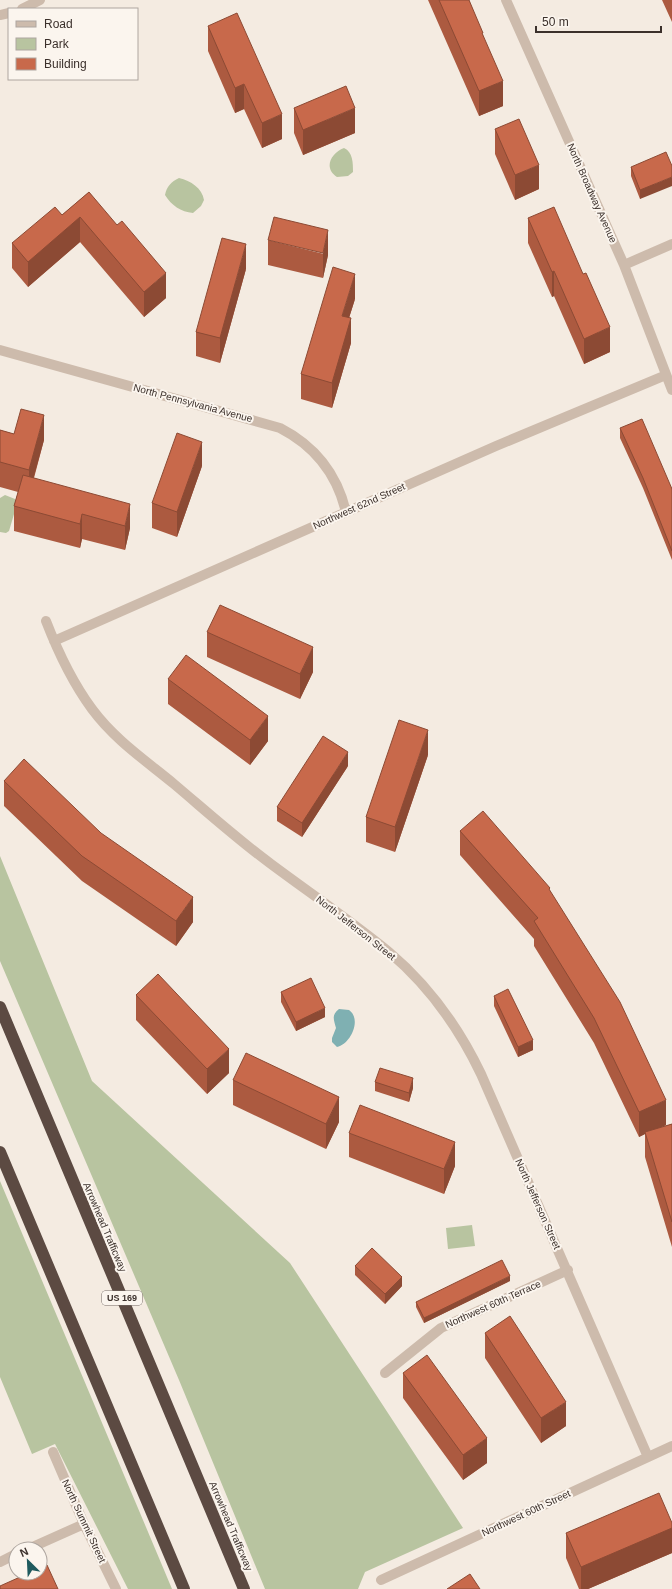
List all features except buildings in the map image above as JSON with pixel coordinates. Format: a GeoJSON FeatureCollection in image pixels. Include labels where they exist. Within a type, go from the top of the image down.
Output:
{"type":"FeatureCollection","features":[{"type":"Feature","properties":{"kind":"highway","name":"Arrowhead Trafficway"},"geometry":{"type":"LineString","coordinates":[[0,1007],[244,1589]]}},
{"type":"Feature","properties":{"kind":"highway"},"geometry":{"type":"LineString","coordinates":[[0,1152],[184,1589]]}},
{"type":"Feature","properties":{"kind":"street"},"geometry":{"type":"LineString","coordinates":[[24,8],[40,0]]}},
{"type":"Feature","properties":{"kind":"street","name":"North Broadway Avenue"},"geometry":{"type":"LineString","coordinates":[[506,0],[624,266],[672,390]]}},
{"type":"Feature","properties":{"kind":"street"},"geometry":{"type":"LineString","coordinates":[[624,266],[672,244]]}},
{"type":"Feature","properties":{"kind":"street","name":"North Pennsylvania Avenue"},"geometry":{"type":"LineString","coordinates":[[0,350],[280,428],[311,448],[327,467],[339,488],[346,512]]}},
{"type":"Feature","properties":{"kind":"street","name":"Northwest 62nd Street"},"geometry":{"type":"LineString","coordinates":[[54,641],[496,446],[666,375]]}},
{"type":"Feature","properties":{"kind":"street","name":"North Jefferson Street"},"geometry":{"type":"LineString","coordinates":[[46,621],[62,660],[76,685],[92,710],[111,732],[132,752],[167,779],[252,850],[389,952],[417,979],[442,1008],[470,1051],[481,1074],[568,1270],[648,1456]]}},
{"type":"Feature","properties":{"kind":"street","name":"Northwest 60th Terrace"},"geometry":{"type":"LineString","coordinates":[[385,1373],[441,1328],[568,1270]]}},
{"type":"Feature","properties":{"kind":"street","name":"Northwest 60th Street"},"geometry":{"type":"LineString","coordinates":[[381,1580],[672,1446]]}},
{"type":"Feature","properties":{"kind":"street","name":"North Summit Street"},"geometry":{"type":"LineString","coordinates":[[53,1452],[84,1524],[116,1589]]}},
{"type":"Feature","properties":{"kind":"street"},"geometry":{"type":"LineString","coordinates":[[46,1541],[84,1524]]}},
{"type":"Feature","properties":{"kind":"green space"},"geometry":{"type":"Polygon","coordinates":[[[344,148],[351,155],[353,172],[348,176],[337,177],[330,169],[330,161],[335,153],[344,148]]]}},
{"type":"Feature","properties":{"kind":"green space"},"geometry":{"type":"Polygon","coordinates":[[[179,178],[188,181],[195,186],[203,196],[204,200],[201,206],[193,213],[184,211],[177,207],[170,202],[165,195],[170,185],[179,178]]]}},
{"type":"Feature","properties":{"kind":"green space"},"geometry":{"type":"Polygon","coordinates":[[[5,495],[15,499],[17,504],[9,531],[6,533],[0,532],[0,498],[5,495]]]}},
{"type":"Feature","properties":{"kind":"green space"},"geometry":{"type":"Polygon","coordinates":[[[0,856],[92,1081],[290,1263],[463,1528],[365,1572],[358,1589],[265,1589],[179,1380],[0,961],[0,856]]]}},
{"type":"Feature","properties":{"kind":"green space"},"geometry":{"type":"Polygon","coordinates":[[[0,1181],[172,1589],[128,1589],[55,1444],[32,1454],[0,1377],[0,1181]]]}},
{"type":"Feature","properties":{"kind":"green space"},"geometry":{"type":"Polygon","coordinates":[[[472,1225],[475,1246],[448,1249],[446,1228],[472,1225]]]}},
{"type":"Feature","properties":{"kind":"water"},"geometry":{"type":"Polygon","coordinates":[[[339,1009],[349,1010],[353,1014],[355,1025],[347,1041],[337,1047],[332,1042],[332,1038],[336,1028],[334,1016],[336,1011],[339,1009]]]}}]}
